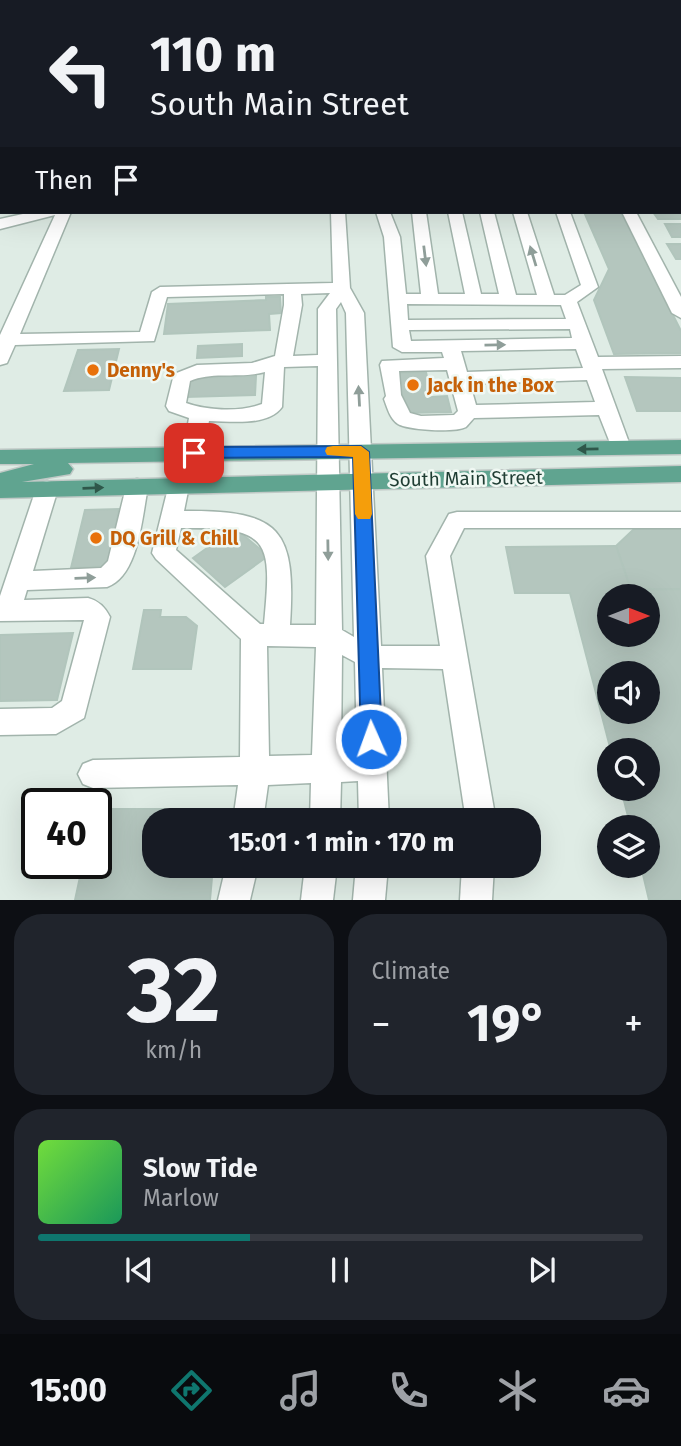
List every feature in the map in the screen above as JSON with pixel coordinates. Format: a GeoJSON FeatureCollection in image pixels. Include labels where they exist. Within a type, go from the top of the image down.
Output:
{"type":"FeatureCollection","features":[{"type":"Feature","properties":{"kind":"main road","name":"South Main Street"},"geometry":{"type":"LineString","coordinates":[[0,457],[681,447]]}},
{"type":"Feature","properties":{"kind":"main road"},"geometry":{"type":"LineString","coordinates":[[0,483],[11,477],[38,470],[112,467],[153,453]]}},
{"type":"Feature","properties":{"kind":"main road","name":"South Main Street"},"geometry":{"type":"LineString","coordinates":[[0,490],[681,474]]}},
{"type":"Feature","properties":{"kind":"street"},"geometry":{"type":"LineString","coordinates":[[0,224],[42,214]]}},
{"type":"Feature","properties":{"kind":"street"},"geometry":{"type":"LineString","coordinates":[[0,359],[4,340],[63,214]]}},
{"type":"Feature","properties":{"kind":"street"},"geometry":{"type":"LineString","coordinates":[[338,214],[342,288],[355,313],[374,808]]}},
{"type":"Feature","properties":{"kind":"street"},"geometry":{"type":"LineString","coordinates":[[384,214],[392,237],[402,347],[456,362],[583,343]]}},
{"type":"Feature","properties":{"kind":"street"},"geometry":{"type":"LineString","coordinates":[[419,214],[430,300]]}},
{"type":"Feature","properties":{"kind":"street"},"geometry":{"type":"LineString","coordinates":[[455,214],[474,299]]}},
{"type":"Feature","properties":{"kind":"street"},"geometry":{"type":"LineString","coordinates":[[488,214],[509,300]]}},
{"type":"Feature","properties":{"kind":"street"},"geometry":{"type":"LineString","coordinates":[[521,214],[547,300]]}},
{"type":"Feature","properties":{"kind":"street"},"geometry":{"type":"LineString","coordinates":[[398,299],[568,300],[590,286],[564,214]]}},
{"type":"Feature","properties":{"kind":"street"},"geometry":{"type":"LineString","coordinates":[[630,214],[681,313]]}},
{"type":"Feature","properties":{"kind":"street"},"geometry":{"type":"LineString","coordinates":[[4,340],[148,337],[160,292],[342,288]]}},
{"type":"Feature","properties":{"kind":"street"},"geometry":{"type":"LineString","coordinates":[[325,808],[329,636],[327,309],[342,288]]}},
{"type":"Feature","properties":{"kind":"street"},"geometry":{"type":"LineString","coordinates":[[292,289],[293,305],[279,361],[272,407],[255,414],[200,415],[176,406],[181,378],[197,371],[254,369],[279,361],[327,360]]}},
{"type":"Feature","properties":{"kind":"street"},"geometry":{"type":"LineString","coordinates":[[568,300],[621,448]]}},
{"type":"Feature","properties":{"kind":"street"},"geometry":{"type":"LineString","coordinates":[[400,326],[576,324]]}},
{"type":"Feature","properties":{"kind":"street"},"geometry":{"type":"LineString","coordinates":[[456,362],[468,412]]}},
{"type":"Feature","properties":{"kind":"street"},"geometry":{"type":"LineString","coordinates":[[606,408],[468,412],[459,422],[414,422],[401,416],[394,396],[389,365],[456,362],[592,368],[681,362]]}},
{"type":"Feature","properties":{"kind":"street"},"geometry":{"type":"LineString","coordinates":[[194,453],[200,415]]}},
{"type":"Feature","properties":{"kind":"street"},"geometry":{"type":"LineString","coordinates":[[178,485],[164,552],[265,635],[329,636],[369,657],[455,658]]}},
{"type":"Feature","properties":{"kind":"street"},"geometry":{"type":"LineString","coordinates":[[17,581],[107,577],[112,574],[119,565],[137,487]]}},
{"type":"Feature","properties":{"kind":"street"},"geometry":{"type":"LineString","coordinates":[[0,722],[55,721],[74,709],[97,617],[88,608],[4,611],[17,581],[47,489]]}},
{"type":"Feature","properties":{"kind":"street"},"geometry":{"type":"LineString","coordinates":[[171,520],[247,523],[269,538],[276,547],[281,567],[265,635],[250,808]]}},
{"type":"Feature","properties":{"kind":"street"},"geometry":{"type":"LineString","coordinates":[[479,808],[438,555],[457,520],[681,520]]}},
{"type":"Feature","properties":{"kind":"street"},"geometry":{"type":"LineString","coordinates":[[93,774],[255,771],[326,766],[372,767]]}},
{"type":"Feature","properties":{"kind":"street"},"geometry":{"type":"LineString","coordinates":[[234,900],[239,878]]}},
{"type":"Feature","properties":{"kind":"street"},"geometry":{"type":"LineString","coordinates":[[317,900],[320,878]]}},
{"type":"Feature","properties":{"kind":"street"},"geometry":{"type":"LineString","coordinates":[[369,900],[371,878]]}},
{"type":"Feature","properties":{"kind":"street"},"geometry":{"type":"LineString","coordinates":[[476,900],[477,878]]}},
{"type":"Feature","properties":{"kind":"building"},"geometry":{"type":"Polygon","coordinates":[[[585,214],[622,214],[681,331],[681,353],[614,354],[594,300],[609,269],[585,214]]]}},
{"type":"Feature","properties":{"kind":"building"},"geometry":{"type":"Polygon","coordinates":[[[654,214],[681,214],[681,219],[658,219],[654,214]]]}},
{"type":"Feature","properties":{"kind":"building"},"geometry":{"type":"Polygon","coordinates":[[[665,224],[681,224],[681,237],[672,237],[665,224]]]}},
{"type":"Feature","properties":{"kind":"building"},"geometry":{"type":"Polygon","coordinates":[[[667,244],[681,244],[681,259],[676,259],[667,244]]]}},
{"type":"Feature","properties":{"kind":"building"},"geometry":{"type":"Polygon","coordinates":[[[266,297],[280,297],[281,313],[269,314],[270,330],[164,334],[168,304],[266,300],[266,297]]]}},
{"type":"Feature","properties":{"kind":"building"},"geometry":{"type":"Polygon","coordinates":[[[242,344],[242,356],[197,358],[198,346],[242,344]]]}},
{"type":"Feature","properties":{"kind":"building","name":"Denny's"},"geometry":{"type":"Polygon","coordinates":[[[119,349],[109,390],[64,391],[78,350],[119,349]]]}},
{"type":"Feature","properties":{"kind":"building","name":"Jack in the Box"},"geometry":{"type":"Polygon","coordinates":[[[426,372],[431,397],[447,396],[451,412],[403,413],[397,373],[426,372]]]}},
{"type":"Feature","properties":{"kind":"building"},"geometry":{"type":"Polygon","coordinates":[[[256,376],[255,395],[186,397],[188,378],[256,376]]]}},
{"type":"Feature","properties":{"kind":"building"},"geometry":{"type":"Polygon","coordinates":[[[625,377],[681,378],[681,411],[637,411],[625,377]]]}},
{"type":"Feature","properties":{"kind":"building","name":"DQ Grill & Chill"},"geometry":{"type":"Polygon","coordinates":[[[119,509],[108,566],[71,568],[85,510],[119,509]]]}},
{"type":"Feature","properties":{"kind":"building"},"geometry":{"type":"Polygon","coordinates":[[[235,528],[268,556],[225,587],[193,558],[235,528]]]}},
{"type":"Feature","properties":{"kind":"building"},"geometry":{"type":"Polygon","coordinates":[[[681,528],[681,589],[660,589],[660,584],[629,584],[616,546],[634,529],[681,528]]]}},
{"type":"Feature","properties":{"kind":"building"},"geometry":{"type":"Polygon","coordinates":[[[616,546],[629,584],[597,584],[597,648],[660,648],[660,589],[681,589],[681,900],[649,900],[644,878],[660,878],[660,815],[628,815],[624,801],[660,801],[660,738],[608,738],[604,724],[660,724],[660,661],[597,661],[597,697],[570,593],[515,593],[506,547],[616,546]]]}},
{"type":"Feature","properties":{"kind":"building"},"geometry":{"type":"Polygon","coordinates":[[[144,610],[161,610],[160,617],[186,617],[197,626],[191,669],[133,669],[144,610]]]}},
{"type":"Feature","properties":{"kind":"building"},"geometry":{"type":"Polygon","coordinates":[[[73,633],[57,700],[0,701],[0,635],[73,633]]]}},
{"type":"Feature","properties":{"kind":"building"},"geometry":{"type":"Polygon","coordinates":[[[112,809],[142,809],[142,878],[212,878],[210,900],[75,900],[80,879],[112,879],[112,809]]]}},
{"type":"Feature","properties":{"kind":"slow traffic"},"geometry":{"type":"LineString","coordinates":[[333,451],[361,452],[364,514]]}},
{"type":"Feature","properties":{"kind":"place","name":"Denny's"},"geometry":{"type":"Point","coordinates":[93,370]}},
{"type":"Feature","properties":{"kind":"place","name":"Jack in the Box"},"geometry":{"type":"Point","coordinates":[413,385]}},
{"type":"Feature","properties":{"kind":"place","name":"DQ Grill & Chill"},"geometry":{"type":"Point","coordinates":[96,538]}},
{"type":"Feature","properties":{"kind":"route"},"geometry":{"type":"LineString","coordinates":[[194,453],[361,452],[371,739]]}}]}
